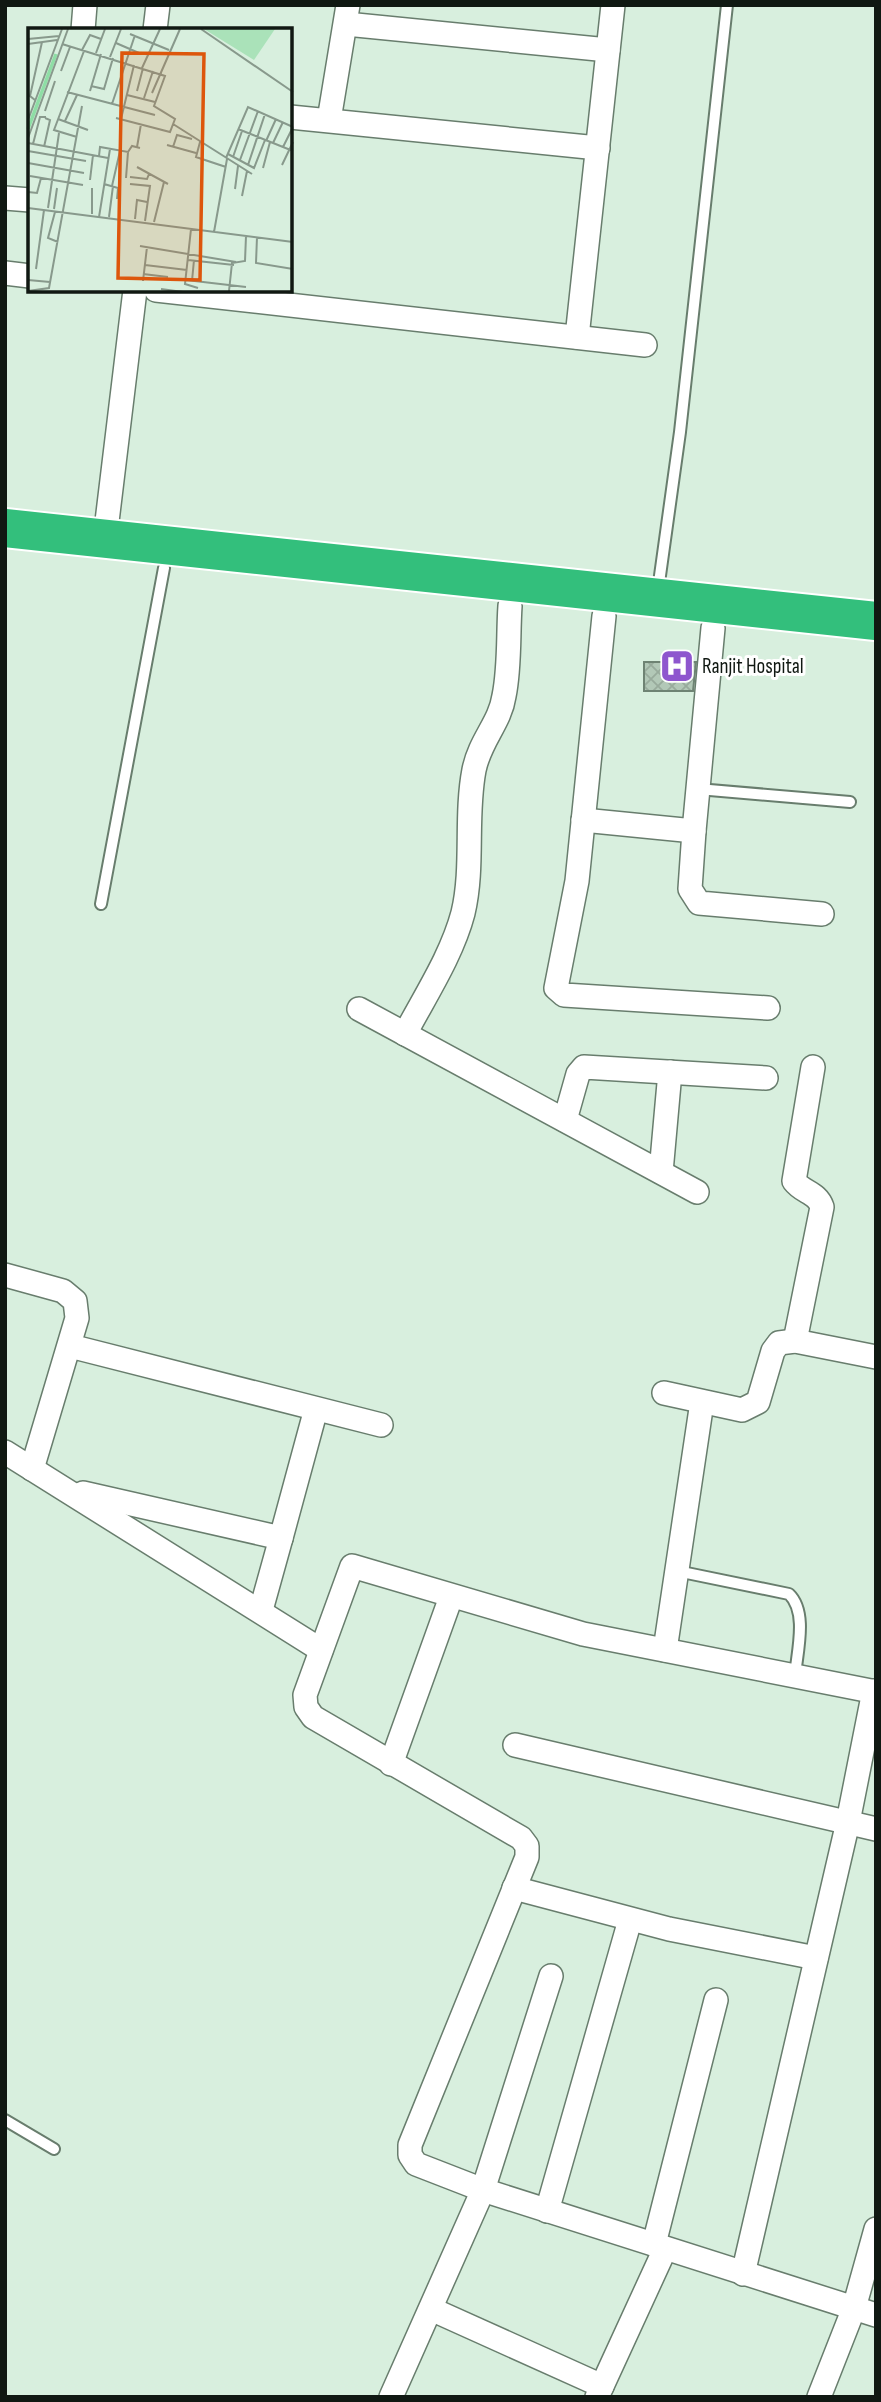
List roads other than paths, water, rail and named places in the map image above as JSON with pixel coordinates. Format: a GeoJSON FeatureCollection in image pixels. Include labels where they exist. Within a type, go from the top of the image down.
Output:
{"type":"FeatureCollection","features":[{"type":"Feature","properties":{"kind":"highway"},"geometry":{"type":"LineString","coordinates":[[5,528],[876,621]]}},
{"type":"Feature","properties":{"kind":"highway"},"geometry":{"type":"LineString","coordinates":[[5,553],[876,644]]}},
{"type":"Feature","properties":{"kind":"street"},"geometry":{"type":"LineString","coordinates":[[83,28],[85,5]]}},
{"type":"Feature","properties":{"kind":"street"},"geometry":{"type":"LineString","coordinates":[[155,28],[158,5]]}},
{"type":"Feature","properties":{"kind":"street"},"geometry":{"type":"LineString","coordinates":[[577,337],[613,5]]}},
{"type":"Feature","properties":{"kind":"street"},"geometry":{"type":"LineString","coordinates":[[329,120],[347,14],[608,50]]}},
{"type":"Feature","properties":{"kind":"street"},"geometry":{"type":"LineString","coordinates":[[292,117],[598,148]]}},
{"type":"Feature","properties":{"kind":"street"},"geometry":{"type":"LineString","coordinates":[[5,198],[28,201]]}},
{"type":"Feature","properties":{"kind":"street"},"geometry":{"type":"LineString","coordinates":[[5,273],[28,276]]}},
{"type":"Feature","properties":{"kind":"street"},"geometry":{"type":"LineString","coordinates":[[106,538],[135,292]]}},
{"type":"Feature","properties":{"kind":"street"},"geometry":{"type":"LineString","coordinates":[[174,292],[645,345]]}},
{"type":"Feature","properties":{"kind":"street"},"geometry":{"type":"LineString","coordinates":[[405,1034],[450,946],[463,913],[472,780],[477,754],[497,719],[504,697],[510,606]]}},
{"type":"Feature","properties":{"kind":"street"},"geometry":{"type":"LineString","coordinates":[[604,616],[578,881],[556,982],[559,992],[768,1008]]}},
{"type":"Feature","properties":{"kind":"street"},"geometry":{"type":"LineString","coordinates":[[713,628],[690,889],[699,903],[822,914]]}},
{"type":"Feature","properties":{"kind":"street"},"geometry":{"type":"LineString","coordinates":[[583,820],[694,831]]}},
{"type":"Feature","properties":{"kind":"street"},"geometry":{"type":"LineString","coordinates":[[359,1009],[697,1192]]}},
{"type":"Feature","properties":{"kind":"street"},"geometry":{"type":"LineString","coordinates":[[565,1120],[578,1074],[584,1067],[766,1078]]}},
{"type":"Feature","properties":{"kind":"street"},"geometry":{"type":"LineString","coordinates":[[795,1341],[822,1207],[815,1194],[799,1187],[794,1174],[813,1067]]}},
{"type":"Feature","properties":{"kind":"street"},"geometry":{"type":"LineString","coordinates":[[661,1172],[670,1072]]}},
{"type":"Feature","properties":{"kind":"street"},"geometry":{"type":"LineString","coordinates":[[5,1275],[63,1291],[75,1301],[77,1318],[70,1346],[32,1469]]}},
{"type":"Feature","properties":{"kind":"street"},"geometry":{"type":"LineString","coordinates":[[664,1393],[743,1410],[752,1407],[758,1402],[773,1351],[779,1343],[795,1341],[876,1357]]}},
{"type":"Feature","properties":{"kind":"street"},"geometry":{"type":"LineString","coordinates":[[70,1346],[381,1425]]}},
{"type":"Feature","properties":{"kind":"street"},"geometry":{"type":"LineString","coordinates":[[665,1650],[702,1402]]}},
{"type":"Feature","properties":{"kind":"street"},"geometry":{"type":"LineString","coordinates":[[261,1611],[316,1409]]}},
{"type":"Feature","properties":{"kind":"street"},"geometry":{"type":"LineString","coordinates":[[5,1452],[321,1650]]}},
{"type":"Feature","properties":{"kind":"street"},"geometry":{"type":"LineString","coordinates":[[64,1489],[281,1538]]}},
{"type":"Feature","properties":{"kind":"street"},"geometry":{"type":"LineString","coordinates":[[743,2274],[848,1822],[875,1691],[583,1634],[352,1566],[305,1695],[306,1707],[313,1717],[521,1838],[527,1846],[527,1857],[410,2145],[410,2155],[416,2164],[483,2190],[743,2274],[865,2312]]}},
{"type":"Feature","properties":{"kind":"street"},"geometry":{"type":"LineString","coordinates":[[391,1764],[451,1597]]}},
{"type":"Feature","properties":{"kind":"street"},"geometry":{"type":"LineString","coordinates":[[515,1745],[876,1829]]}},
{"type":"Feature","properties":{"kind":"street"},"geometry":{"type":"LineString","coordinates":[[514,1888],[630,1920],[816,1958]]}},
{"type":"Feature","properties":{"kind":"street"},"geometry":{"type":"LineString","coordinates":[[547,2211],[630,1920]]}},
{"type":"Feature","properties":{"kind":"street"},"geometry":{"type":"LineString","coordinates":[[391,2397],[483,2190],[551,1976]]}},
{"type":"Feature","properties":{"kind":"street"},"geometry":{"type":"LineString","coordinates":[[430,2309],[599,2391],[659,2247],[716,2000]]}},
{"type":"Feature","properties":{"kind":"street"},"geometry":{"type":"LineString","coordinates":[[819,2397],[865,2312],[876,2229]]}},
{"type":"Feature","properties":{"kind":"lane"},"geometry":{"type":"LineString","coordinates":[[657,598],[680,432],[727,5]]}},
{"type":"Feature","properties":{"kind":"lane"},"geometry":{"type":"LineString","coordinates":[[101,904],[164,568]]}},
{"type":"Feature","properties":{"kind":"lane"},"geometry":{"type":"LineString","coordinates":[[698,789],[850,802]]}},
{"type":"Feature","properties":{"kind":"lane"},"geometry":{"type":"LineString","coordinates":[[677,1571],[789,1594],[797,1601],[800,1615],[794,1675]]}},
{"type":"Feature","properties":{"kind":"lane"},"geometry":{"type":"LineString","coordinates":[[5,2120],[54,2149]]}},
{"type":"Feature","properties":{"kind":"place","name":"Ranjit Hospital"},"geometry":{"type":"Point","coordinates":[677,666]}}]}
